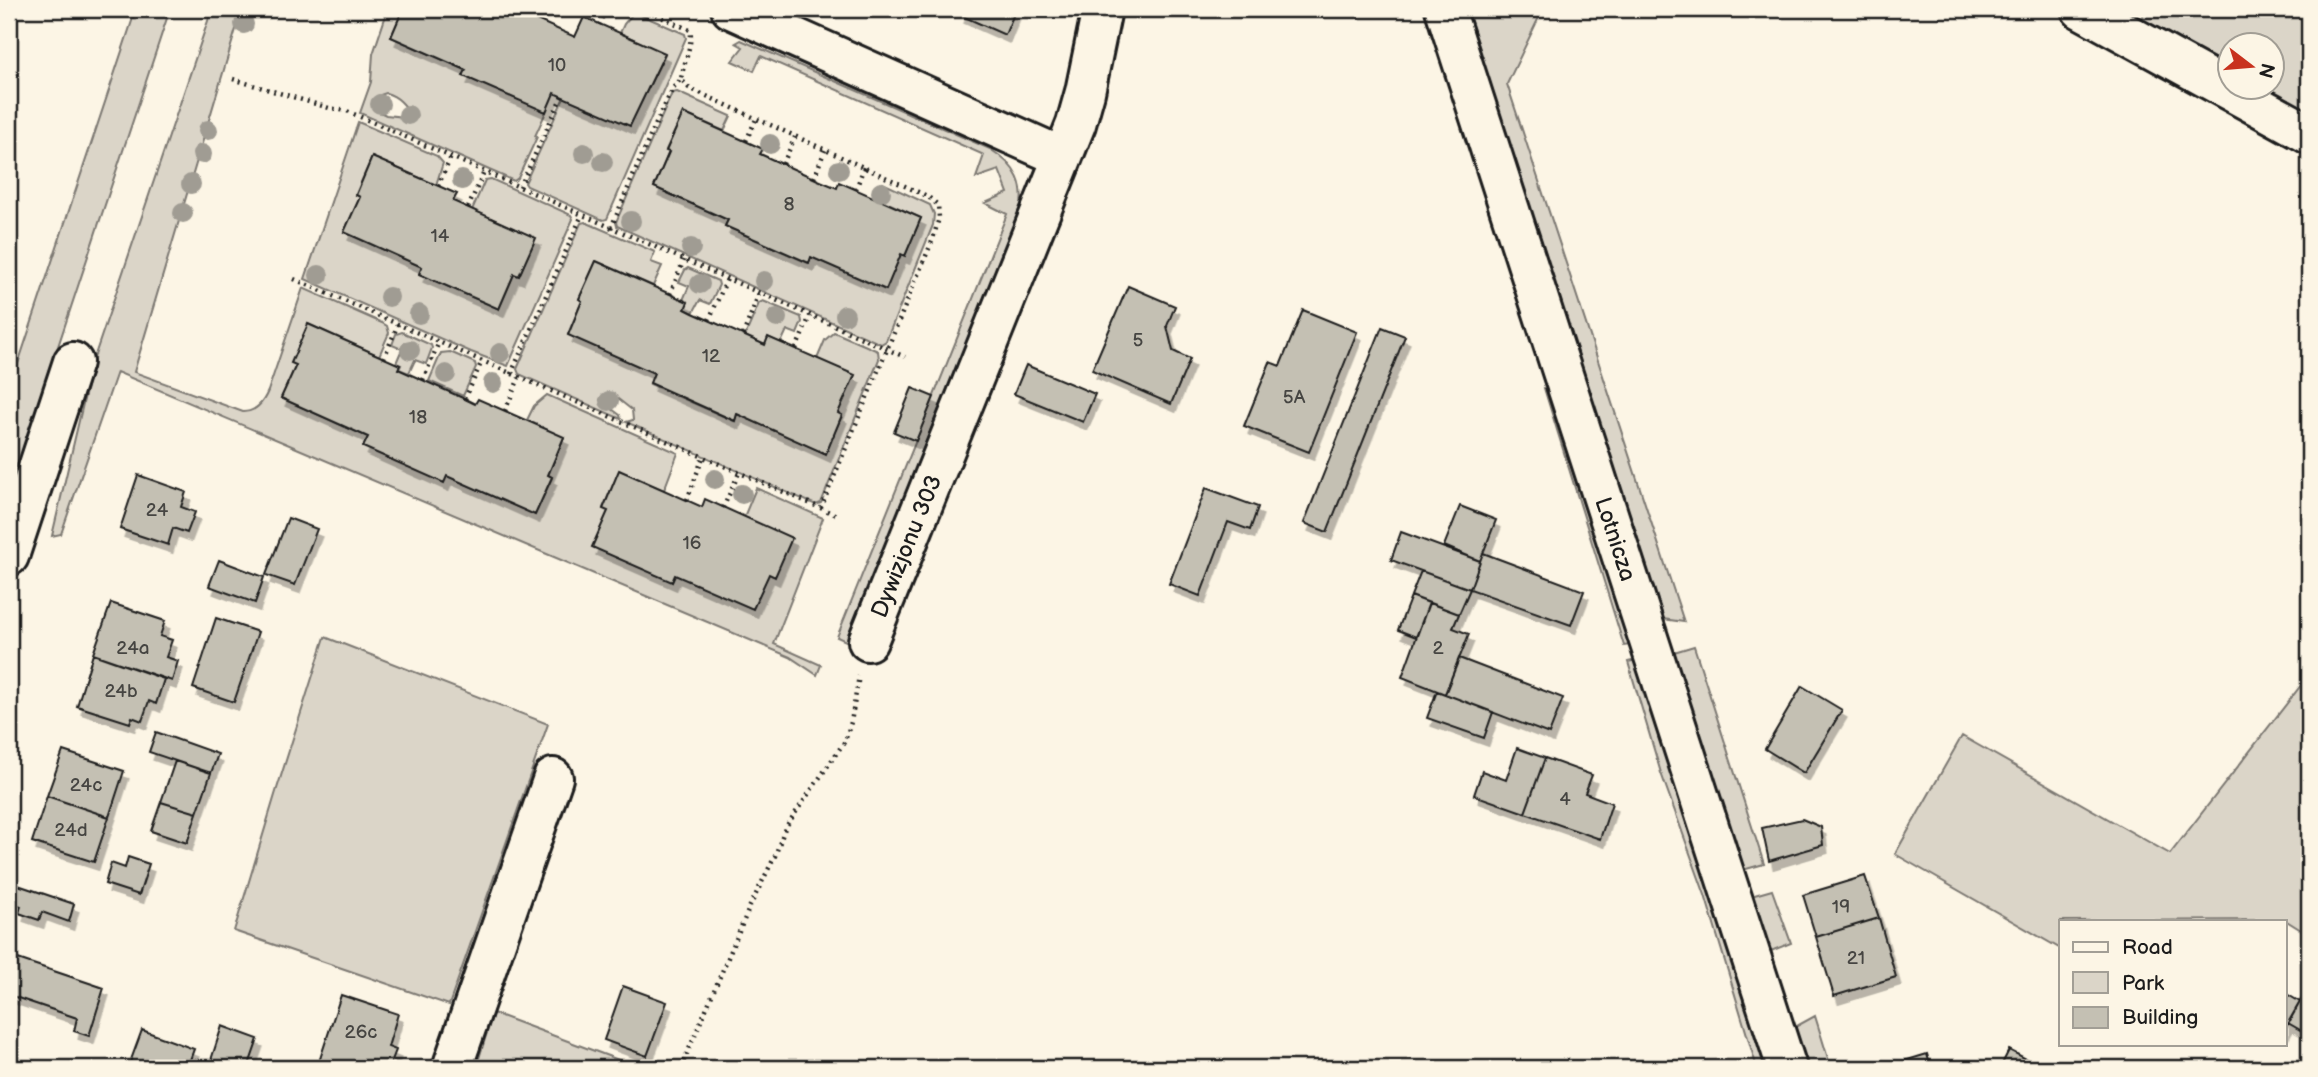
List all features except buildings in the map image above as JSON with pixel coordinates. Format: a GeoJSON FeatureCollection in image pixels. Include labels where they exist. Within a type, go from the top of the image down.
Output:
{"type":"FeatureCollection","features":[{"type":"Feature","properties":{"kind":"street"},"geometry":{"type":"LineString","coordinates":[[731,9],[1062,157]]}},
{"type":"Feature","properties":{"kind":"street","name":"Dywizjonu 303"},"geometry":{"type":"LineString","coordinates":[[868,641],[1076,124],[1102,9]]}},
{"type":"Feature","properties":{"kind":"street","name":"Lotnicza"},"geometry":{"type":"LineString","coordinates":[[1445,9],[1787,1068]]}},
{"type":"Feature","properties":{"kind":"street"},"geometry":{"type":"LineString","coordinates":[[2081,9],[2309,134]]}},
{"type":"Feature","properties":{"kind":"street"},"geometry":{"type":"LineString","coordinates":[[9,556],[73,362]]}},
{"type":"Feature","properties":{"kind":"street"},"geometry":{"type":"LineString","coordinates":[[452,1068],[553,778]]}},
{"type":"Feature","properties":{"kind":"path"},"geometry":{"type":"LineString","coordinates":[[599,24],[606,9]]}},
{"type":"Feature","properties":{"kind":"path"},"geometry":{"type":"LineString","coordinates":[[611,228],[652,132],[673,88],[681,79],[692,40],[691,30],[643,9]]}},
{"type":"Feature","properties":{"kind":"path"},"geometry":{"type":"LineString","coordinates":[[233,79],[347,111],[905,357]]}},
{"type":"Feature","properties":{"kind":"path"},"geometry":{"type":"LineString","coordinates":[[681,79],[689,88],[927,196],[938,205],[939,218],[933,239],[821,508]]}},
{"type":"Feature","properties":{"kind":"path"},"geometry":{"type":"LineString","coordinates":[[520,187],[562,96]]}},
{"type":"Feature","properties":{"kind":"path"},"geometry":{"type":"LineString","coordinates":[[746,141],[756,119]]}},
{"type":"Feature","properties":{"kind":"path"},"geometry":{"type":"LineString","coordinates":[[783,164],[795,137]]}},
{"type":"Feature","properties":{"kind":"path"},"geometry":{"type":"LineString","coordinates":[[814,178],[825,150]]}},
{"type":"Feature","properties":{"kind":"path"},"geometry":{"type":"LineString","coordinates":[[438,186],[451,158]]}},
{"type":"Feature","properties":{"kind":"path"},"geometry":{"type":"LineString","coordinates":[[856,189],[864,167]]}},
{"type":"Feature","properties":{"kind":"path"},"geometry":{"type":"LineString","coordinates":[[467,208],[484,172]]}},
{"type":"Feature","properties":{"kind":"path"},"geometry":{"type":"LineString","coordinates":[[511,374],[582,215]]}},
{"type":"Feature","properties":{"kind":"path"},"geometry":{"type":"LineString","coordinates":[[670,294],[684,260]]}},
{"type":"Feature","properties":{"kind":"path"},"geometry":{"type":"LineString","coordinates":[[295,279],[839,516]]}},
{"type":"Feature","properties":{"kind":"path"},"geometry":{"type":"LineString","coordinates":[[709,320],[727,279]]}},
{"type":"Feature","properties":{"kind":"path"},"geometry":{"type":"LineString","coordinates":[[743,335],[759,293]]}},
{"type":"Feature","properties":{"kind":"path"},"geometry":{"type":"LineString","coordinates":[[796,349],[810,316]]}},
{"type":"Feature","properties":{"kind":"path"},"geometry":{"type":"LineString","coordinates":[[384,358],[398,324]]}},
{"type":"Feature","properties":{"kind":"path"},"geometry":{"type":"LineString","coordinates":[[423,380],[439,342]]}},
{"type":"Feature","properties":{"kind":"path"},"geometry":{"type":"LineString","coordinates":[[465,399],[482,361]]}},
{"type":"Feature","properties":{"kind":"path"},"geometry":{"type":"LineString","coordinates":[[505,411],[519,378]]}},
{"type":"Feature","properties":{"kind":"path"},"geometry":{"type":"LineString","coordinates":[[687,500],[703,457]]}},
{"type":"Feature","properties":{"kind":"path"},"geometry":{"type":"LineString","coordinates":[[723,508],[739,473]]}},
{"type":"Feature","properties":{"kind":"path","name":"Dywizjonu 303"},"geometry":{"type":"LineString","coordinates":[[681,1068],[785,828],[845,741],[868,641]]}},
{"type":"Feature","properties":{"kind":"green space"},"geometry":{"type":"Polygon","coordinates":[[[136,9],[170,9],[9,494],[9,391],[136,9]]]}},
{"type":"Feature","properties":{"kind":"green space"},"geometry":{"type":"Polygon","coordinates":[[[212,9],[242,9],[134,372],[243,412],[255,409],[268,391],[303,288],[387,326],[389,333],[379,356],[308,324],[296,365],[281,398],[368,437],[364,447],[447,476],[535,515],[552,478],[548,475],[564,438],[527,420],[534,406],[547,395],[678,453],[664,490],[619,471],[603,508],[672,582],[675,575],[744,517],[756,488],[823,518],[774,644],[821,665],[817,675],[790,657],[117,372],[61,534],[52,536],[93,361],[212,9]]]}},
{"type":"Feature","properties":{"kind":"green space"},"geometry":{"type":"Polygon","coordinates":[[[388,9],[403,9],[391,37],[466,70],[546,112],[518,178],[514,181],[360,113],[371,82],[373,54],[388,9]],[[386,93],[377,96],[373,109],[386,115],[414,118],[402,103],[386,93]]]}},
{"type":"Feature","properties":{"kind":"green space"},"geometry":{"type":"Polygon","coordinates":[[[1464,9],[1543,9],[1507,84],[1684,622],[1663,619],[1650,587],[1464,9]]]}},
{"type":"Feature","properties":{"kind":"green space"},"geometry":{"type":"Polygon","coordinates":[[[2146,9],[2309,9],[2309,114],[2286,102],[2286,32],[2216,32],[2216,63],[2140,22],[2146,9]]]}},
{"type":"Feature","properties":{"kind":"green space"},"geometry":{"type":"Polygon","coordinates":[[[634,12],[685,34],[686,38],[607,219],[603,220],[525,183],[564,97],[630,125],[665,54],[620,33],[634,12]]]}},
{"type":"Feature","properties":{"kind":"green space"},"geometry":{"type":"Polygon","coordinates":[[[741,40],[990,149],[1007,162],[1018,177],[1022,195],[1019,217],[848,642],[837,637],[1007,214],[985,203],[1008,193],[999,170],[976,178],[984,155],[761,56],[754,71],[732,61],[743,47],[736,43],[741,40]]]}},
{"type":"Feature","properties":{"kind":"green space"},"geometry":{"type":"Polygon","coordinates":[[[677,92],[731,116],[724,131],[683,113],[666,150],[669,152],[654,187],[728,220],[725,226],[808,263],[811,257],[885,290],[901,254],[905,256],[921,218],[877,198],[883,183],[930,205],[934,214],[933,225],[886,341],[881,344],[617,226],[616,222],[672,93],[677,92]]]}},
{"type":"Feature","properties":{"kind":"green space"},"geometry":{"type":"Polygon","coordinates":[[[358,122],[437,156],[443,163],[436,185],[372,157],[356,194],[360,197],[344,232],[422,267],[419,274],[499,309],[514,274],[519,276],[535,238],[472,210],[485,180],[491,179],[571,215],[573,219],[508,366],[305,279],[358,122]]]}},
{"type":"Feature","properties":{"kind":"green space"},"geometry":{"type":"Polygon","coordinates":[[[585,222],[655,252],[651,262],[662,266],[653,286],[596,261],[579,299],[582,301],[568,334],[654,373],[650,384],[734,421],[737,414],[825,453],[842,416],[838,413],[817,359],[825,340],[834,332],[878,351],[879,359],[821,503],[816,505],[626,422],[633,420],[632,410],[613,395],[602,396],[600,400],[620,415],[621,419],[519,374],[517,369],[581,223],[585,222]]]}},
{"type":"Feature","properties":{"kind":"green space"},"geometry":{"type":"Polygon","coordinates":[[[688,268],[718,281],[719,285],[710,304],[700,300],[693,313],[685,309],[683,300],[689,286],[679,282],[688,268]]]}},
{"type":"Feature","properties":{"kind":"green space"},"geometry":{"type":"Polygon","coordinates":[[[763,301],[801,317],[802,322],[797,334],[787,330],[781,343],[768,337],[765,345],[745,336],[759,303],[763,301]]]}},
{"type":"Feature","properties":{"kind":"green space"},"geometry":{"type":"Polygon","coordinates":[[[402,332],[431,345],[432,348],[426,364],[415,360],[409,373],[399,369],[401,365],[396,363],[402,349],[392,345],[396,334],[402,332]]]}},
{"type":"Feature","properties":{"kind":"green space"},"geometry":{"type":"Polygon","coordinates":[[[450,352],[475,363],[476,367],[463,396],[429,381],[441,353],[450,352]]]}},
{"type":"Feature","properties":{"kind":"green space"},"geometry":{"type":"Polygon","coordinates":[[[1555,386],[1637,644],[1624,646],[1544,388],[1555,386]]]}},
{"type":"Feature","properties":{"kind":"green space"},"geometry":{"type":"Polygon","coordinates":[[[325,637],[548,724],[449,1005],[234,931],[325,637]]]}},
{"type":"Feature","properties":{"kind":"green space"},"geometry":{"type":"Polygon","coordinates":[[[1694,646],[1764,864],[1739,871],[1674,652],[1694,646]]]}},
{"type":"Feature","properties":{"kind":"green space"},"geometry":{"type":"Polygon","coordinates":[[[1641,659],[1772,1068],[1757,1068],[1705,895],[1661,773],[1628,662],[1641,659]]]}},
{"type":"Feature","properties":{"kind":"green space"},"geometry":{"type":"Polygon","coordinates":[[[2309,675],[2309,935],[2286,920],[2059,920],[2059,948],[1895,854],[1962,736],[2170,854],[2309,675]]]}},
{"type":"Feature","properties":{"kind":"green space"},"geometry":{"type":"Polygon","coordinates":[[[1772,890],[1791,943],[1771,951],[1751,896],[1772,890]]]}},
{"type":"Feature","properties":{"kind":"green space"},"geometry":{"type":"Polygon","coordinates":[[[493,1013],[640,1068],[476,1068],[493,1013]]]}},
{"type":"Feature","properties":{"kind":"green space"},"geometry":{"type":"Polygon","coordinates":[[[1815,1016],[1831,1068],[1808,1068],[1795,1027],[1815,1016]]]}}]}
